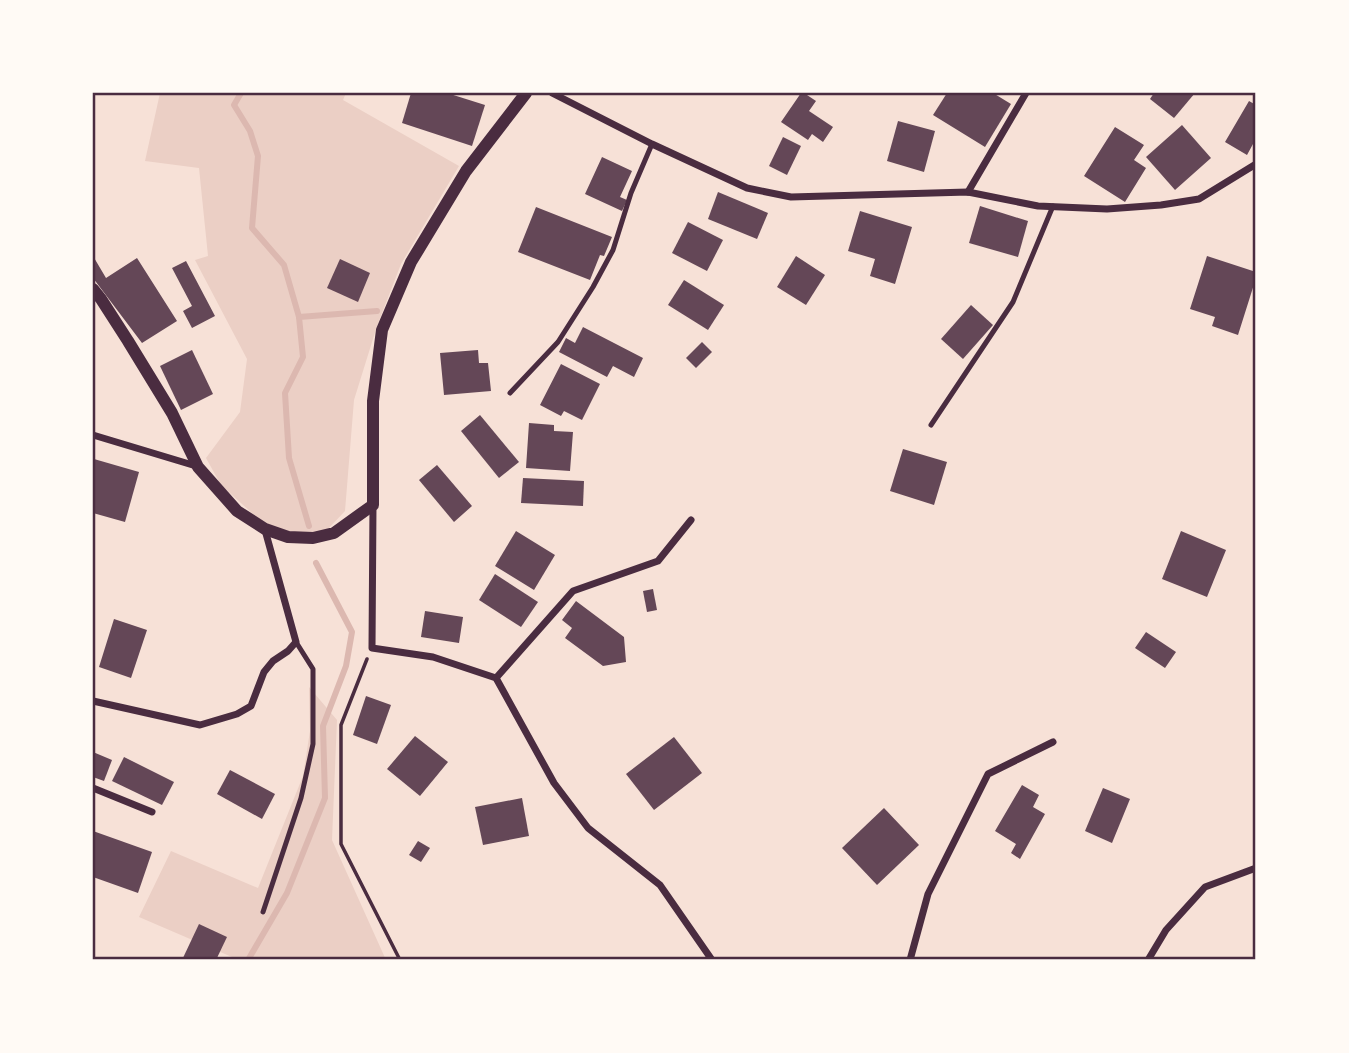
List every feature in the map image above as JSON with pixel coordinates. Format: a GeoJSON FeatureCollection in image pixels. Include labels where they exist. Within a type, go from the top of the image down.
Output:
{"type":"FeatureCollection","features":[{"type":"Feature","properties":{"kind":"street"},"geometry":{"type":"LineString","coordinates":[[526,93],[459,182],[411,262],[382,330],[373,401],[372,648],[433,657],[496,678],[554,783],[588,828],[660,885],[712,960]]}},
{"type":"Feature","properties":{"kind":"street"},"geometry":{"type":"LineString","coordinates":[[552,93],[747,188],[791,197],[968,192],[1038,206],[1107,209],[1199,199],[1256,164]]}},
{"type":"Feature","properties":{"kind":"street"},"geometry":{"type":"LineString","coordinates":[[968,192],[1026,93]]}},
{"type":"Feature","properties":{"kind":"street"},"geometry":{"type":"LineString","coordinates":[[93,289],[172,413],[198,467],[237,511],[265,529],[288,537],[313,538],[334,533],[373,505]]}},
{"type":"Feature","properties":{"kind":"street"},"geometry":{"type":"LineString","coordinates":[[93,435],[198,467]]}},
{"type":"Feature","properties":{"kind":"street"},"geometry":{"type":"LineString","coordinates":[[496,678],[573,592],[659,561],[691,520]]}},
{"type":"Feature","properties":{"kind":"street"},"geometry":{"type":"LineString","coordinates":[[93,701],[200,725],[237,715],[251,706],[264,672],[296,642],[265,529]]}},
{"type":"Feature","properties":{"kind":"street"},"geometry":{"type":"LineString","coordinates":[[911,960],[928,894],[988,774],[1053,742]]}},
{"type":"Feature","properties":{"kind":"street"},"geometry":{"type":"LineString","coordinates":[[93,788],[152,812]]}},
{"type":"Feature","properties":{"kind":"street"},"geometry":{"type":"LineString","coordinates":[[1147,960],[1166,930],[1205,887],[1256,869]]}},
{"type":"Feature","properties":{"kind":"lane"},"geometry":{"type":"LineString","coordinates":[[510,393],[558,342],[593,287],[613,250],[631,193],[652,144]]}},
{"type":"Feature","properties":{"kind":"lane"},"geometry":{"type":"LineString","coordinates":[[931,425],[1013,302],[1054,206]]}},
{"type":"Feature","properties":{"kind":"lane"},"geometry":{"type":"LineString","coordinates":[[262,912],[301,798],[313,744],[313,669],[296,642]]}},
{"type":"Feature","properties":{"kind":"path"},"geometry":{"type":"LineString","coordinates":[[372,648],[341,725],[341,844],[400,960]]}},
{"type":"Feature","properties":{"kind":"shaded area"},"geometry":{"type":"Polygon","coordinates":[[[160,93],[346,93],[343,100],[459,166],[401,264],[377,326],[354,400],[345,511],[327,530],[295,536],[263,523],[221,485],[206,458],[240,412],[247,359],[195,260],[208,256],[199,168],[145,161],[160,93]]]}},
{"type":"Feature","properties":{"kind":"shaded area"},"geometry":{"type":"Polygon","coordinates":[[[309,687],[337,720],[332,840],[386,960],[231,960],[232,957],[139,917],[171,851],[258,888],[303,776],[310,731],[309,687]]]}},
{"type":"Feature","properties":{"kind":"building"},"geometry":{"type":"Polygon","coordinates":[[[411,93],[447,93],[485,105],[472,146],[402,123],[411,93]]]}},
{"type":"Feature","properties":{"kind":"building"},"geometry":{"type":"Polygon","coordinates":[[[801,93],[816,101],[809,111],[833,127],[823,142],[812,134],[808,140],[781,122],[801,93]]]}},
{"type":"Feature","properties":{"kind":"building"},"geometry":{"type":"Polygon","coordinates":[[[947,93],[993,93],[1011,104],[985,147],[933,115],[947,93]]]}},
{"type":"Feature","properties":{"kind":"building"},"geometry":{"type":"Polygon","coordinates":[[[1154,93],[1195,93],[1174,118],[1150,99],[1154,93]]]}},
{"type":"Feature","properties":{"kind":"building"},"geometry":{"type":"Polygon","coordinates":[[[1249,101],[1256,105],[1256,146],[1253,144],[1247,155],[1225,142],[1249,101]]]}},
{"type":"Feature","properties":{"kind":"building"},"geometry":{"type":"Polygon","coordinates":[[[898,121],[935,131],[924,172],[887,161],[898,121]]]}},
{"type":"Feature","properties":{"kind":"building"},"geometry":{"type":"Polygon","coordinates":[[[1182,125],[1211,158],[1175,190],[1146,157],[1182,125]]]}},
{"type":"Feature","properties":{"kind":"building"},"geometry":{"type":"Polygon","coordinates":[[[1115,127],[1144,145],[1134,160],[1146,168],[1125,202],[1084,176],[1115,127]]]}},
{"type":"Feature","properties":{"kind":"building"},"geometry":{"type":"Polygon","coordinates":[[[783,137],[801,146],[787,175],[769,166],[783,137]]]}},
{"type":"Feature","properties":{"kind":"building"},"geometry":{"type":"Polygon","coordinates":[[[602,157],[632,171],[620,197],[627,200],[622,211],[585,194],[602,157]]]}},
{"type":"Feature","properties":{"kind":"building"},"geometry":{"type":"Polygon","coordinates":[[[718,192],[768,213],[757,239],[708,219],[718,192]]]}},
{"type":"Feature","properties":{"kind":"building"},"geometry":{"type":"Polygon","coordinates":[[[980,206],[1028,221],[1018,257],[969,243],[980,206]]]}},
{"type":"Feature","properties":{"kind":"building"},"geometry":{"type":"Polygon","coordinates":[[[536,207],[612,237],[604,256],[600,255],[590,280],[518,252],[536,207]]]}},
{"type":"Feature","properties":{"kind":"building"},"geometry":{"type":"Polygon","coordinates":[[[860,211],[912,227],[895,284],[870,276],[875,259],[848,251],[860,211]]]}},
{"type":"Feature","properties":{"kind":"building"},"geometry":{"type":"Polygon","coordinates":[[[688,222],[723,240],[707,271],[672,253],[688,222]]]}},
{"type":"Feature","properties":{"kind":"building"},"geometry":{"type":"Polygon","coordinates":[[[93,256],[106,278],[137,258],[177,321],[142,343],[93,278],[93,256]]]}},
{"type":"Feature","properties":{"kind":"building"},"geometry":{"type":"Polygon","coordinates":[[[796,256],[825,275],[806,305],[777,287],[796,256]]]}},
{"type":"Feature","properties":{"kind":"building"},"geometry":{"type":"Polygon","coordinates":[[[1207,256],[1256,272],[1238,335],[1212,326],[1215,317],[1190,309],[1207,256]]]}},
{"type":"Feature","properties":{"kind":"building"},"geometry":{"type":"Polygon","coordinates":[[[340,259],[370,273],[358,302],[327,288],[340,259]]]}},
{"type":"Feature","properties":{"kind":"building"},"geometry":{"type":"Polygon","coordinates":[[[186,261],[215,316],[192,328],[183,311],[192,306],[172,268],[186,261]]]}},
{"type":"Feature","properties":{"kind":"building"},"geometry":{"type":"Polygon","coordinates":[[[684,280],[724,305],[708,330],[668,305],[684,280]]]}},
{"type":"Feature","properties":{"kind":"building"},"geometry":{"type":"Polygon","coordinates":[[[971,305],[993,325],[963,359],[941,339],[971,305]]]}},
{"type":"Feature","properties":{"kind":"building"},"geometry":{"type":"Polygon","coordinates":[[[583,327],[643,358],[634,377],[613,366],[607,377],[559,352],[566,338],[575,343],[583,327]]]}},
{"type":"Feature","properties":{"kind":"building"},"geometry":{"type":"Polygon","coordinates":[[[702,342],[712,352],[696,368],[686,358],[702,342]]]}},
{"type":"Feature","properties":{"kind":"building"},"geometry":{"type":"Polygon","coordinates":[[[192,350],[213,394],[181,410],[160,366],[192,350]]]}},
{"type":"Feature","properties":{"kind":"building"},"geometry":{"type":"Polygon","coordinates":[[[478,350],[479,363],[488,363],[491,391],[444,395],[440,353],[478,350]]]}},
{"type":"Feature","properties":{"kind":"building"},"geometry":{"type":"Polygon","coordinates":[[[561,364],[600,384],[582,420],[564,411],[561,416],[540,405],[561,364]]]}},
{"type":"Feature","properties":{"kind":"building"},"geometry":{"type":"Polygon","coordinates":[[[480,415],[519,462],[499,478],[461,431],[480,415]]]}},
{"type":"Feature","properties":{"kind":"building"},"geometry":{"type":"Polygon","coordinates":[[[529,423],[554,425],[554,431],[573,432],[570,471],[526,468],[529,423]]]}},
{"type":"Feature","properties":{"kind":"building"},"geometry":{"type":"Polygon","coordinates":[[[903,449],[947,462],[934,505],[890,491],[903,449]]]}},
{"type":"Feature","properties":{"kind":"building"},"geometry":{"type":"Polygon","coordinates":[[[94,459],[139,472],[125,522],[93,513],[94,459]]]}},
{"type":"Feature","properties":{"kind":"building"},"geometry":{"type":"Polygon","coordinates":[[[437,465],[472,506],[454,522],[419,480],[437,465]]]}},
{"type":"Feature","properties":{"kind":"building"},"geometry":{"type":"Polygon","coordinates":[[[523,478],[584,481],[583,506],[521,503],[523,478]]]}},
{"type":"Feature","properties":{"kind":"building"},"geometry":{"type":"Polygon","coordinates":[[[516,531],[555,555],[534,590],[495,566],[516,531]]]}},
{"type":"Feature","properties":{"kind":"building"},"geometry":{"type":"Polygon","coordinates":[[[1181,531],[1226,550],[1207,597],[1162,579],[1181,531]]]}},
{"type":"Feature","properties":{"kind":"building"},"geometry":{"type":"Polygon","coordinates":[[[495,574],[538,602],[521,627],[479,600],[495,574]]]}},
{"type":"Feature","properties":{"kind":"building"},"geometry":{"type":"Polygon","coordinates":[[[653,589],[657,610],[647,612],[643,591],[653,589]]]}},
{"type":"Feature","properties":{"kind":"building"},"geometry":{"type":"Polygon","coordinates":[[[576,601],[624,637],[626,662],[603,666],[565,638],[572,628],[562,620],[576,601]]]}},
{"type":"Feature","properties":{"kind":"building"},"geometry":{"type":"Polygon","coordinates":[[[425,611],[463,617],[459,643],[421,637],[425,611]]]}},
{"type":"Feature","properties":{"kind":"building"},"geometry":{"type":"Polygon","coordinates":[[[114,619],[147,630],[131,678],[99,667],[114,619]]]}},
{"type":"Feature","properties":{"kind":"building"},"geometry":{"type":"Polygon","coordinates":[[[1146,632],[1176,652],[1165,668],[1135,648],[1146,632]]]}},
{"type":"Feature","properties":{"kind":"building"},"geometry":{"type":"Polygon","coordinates":[[[366,696],[391,705],[377,744],[353,735],[366,696]]]}},
{"type":"Feature","properties":{"kind":"building"},"geometry":{"type":"Polygon","coordinates":[[[415,736],[448,762],[420,796],[387,769],[415,736]]]}},
{"type":"Feature","properties":{"kind":"building"},"geometry":{"type":"Polygon","coordinates":[[[674,737],[702,773],[654,810],[626,774],[674,737]]]}},
{"type":"Feature","properties":{"kind":"building"},"geometry":{"type":"Polygon","coordinates":[[[93,752],[112,760],[104,781],[93,777],[93,752]]]}},
{"type":"Feature","properties":{"kind":"building"},"geometry":{"type":"Polygon","coordinates":[[[124,757],[174,782],[162,805],[112,781],[124,757]]]}},
{"type":"Feature","properties":{"kind":"building"},"geometry":{"type":"Polygon","coordinates":[[[230,770],[275,794],[262,819],[217,794],[230,770]]]}},
{"type":"Feature","properties":{"kind":"building"},"geometry":{"type":"Polygon","coordinates":[[[1022,785],[1039,795],[1033,807],[1045,814],[1020,859],[1011,853],[1016,844],[995,831],[1022,785]]]}},
{"type":"Feature","properties":{"kind":"building"},"geometry":{"type":"Polygon","coordinates":[[[1103,788],[1130,799],[1112,843],[1085,831],[1103,788]]]}},
{"type":"Feature","properties":{"kind":"building"},"geometry":{"type":"Polygon","coordinates":[[[522,798],[529,836],[483,845],[475,807],[522,798]]]}},
{"type":"Feature","properties":{"kind":"building"},"geometry":{"type":"Polygon","coordinates":[[[884,808],[919,845],[877,885],[842,848],[884,808]]]}},
{"type":"Feature","properties":{"kind":"building"},"geometry":{"type":"Polygon","coordinates":[[[93,831],[152,852],[138,893],[93,877],[93,831]]]}},
{"type":"Feature","properties":{"kind":"building"},"geometry":{"type":"Polygon","coordinates":[[[418,841],[430,848],[421,862],[409,855],[418,841]]]}},
{"type":"Feature","properties":{"kind":"building"},"geometry":{"type":"Polygon","coordinates":[[[199,924],[227,937],[216,960],[182,960],[199,924]]]}},
{"type":"Feature","properties":{"kind":"waterway"},"geometry":{"type":"LineString","coordinates":[[241,93],[234,105],[250,131],[258,156],[252,228],[284,265],[299,317],[303,357],[285,393],[289,458],[309,526]]}},
{"type":"Feature","properties":{"kind":"waterway"},"geometry":{"type":"LineString","coordinates":[[299,317],[377,311]]}},
{"type":"Feature","properties":{"kind":"waterway"},"geometry":{"type":"LineString","coordinates":[[248,960],[287,893],[325,798],[323,726],[346,666],[352,632],[316,563]]}}]}
